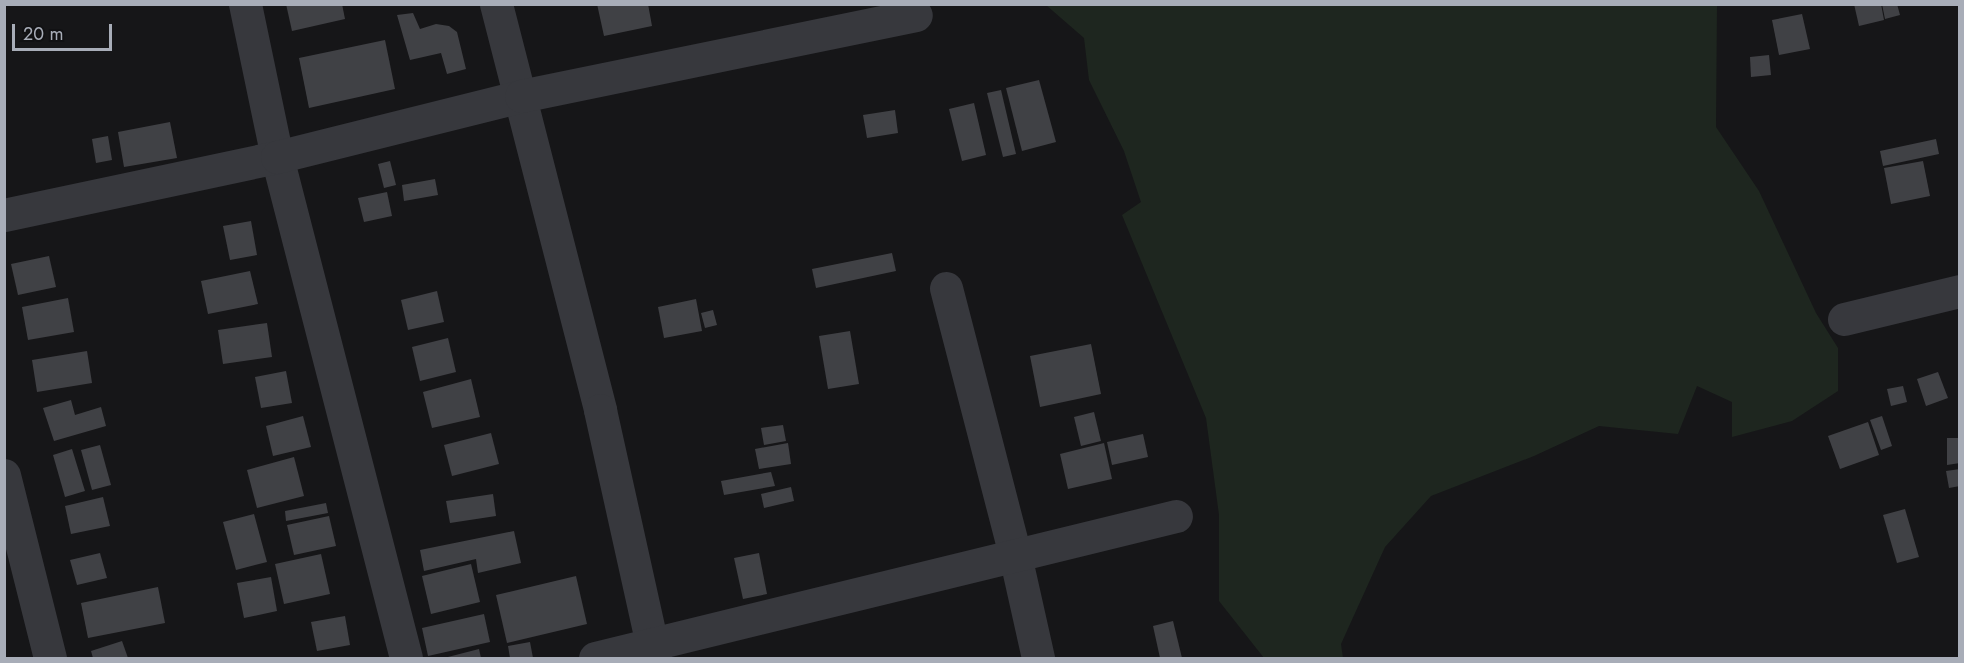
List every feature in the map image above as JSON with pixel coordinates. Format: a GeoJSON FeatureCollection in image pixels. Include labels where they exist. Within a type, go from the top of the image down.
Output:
{"type":"FeatureCollection","features":[{"type":"Feature","properties":{"kind":"street"},"geometry":{"type":"LineString","coordinates":[[245,4],[278,157],[406,658]]}},
{"type":"Feature","properties":{"kind":"street"},"geometry":{"type":"LineString","coordinates":[[496,4],[600,410],[654,651]]}},
{"type":"Feature","properties":{"kind":"street"},"geometry":{"type":"LineString","coordinates":[[4,214],[278,157],[521,96],[916,15]]}},
{"type":"Feature","properties":{"kind":"street"},"geometry":{"type":"LineString","coordinates":[[946,288],[1015,555],[1038,658]]}},
{"type":"Feature","properties":{"kind":"street"},"geometry":{"type":"LineString","coordinates":[[1844,319],[1959,291]]}},
{"type":"Feature","properties":{"kind":"street"},"geometry":{"type":"LineString","coordinates":[[4,475],[50,658]]}},
{"type":"Feature","properties":{"kind":"street"},"geometry":{"type":"LineString","coordinates":[[595,658],[654,651],[1015,555],[1176,516]]}},
{"type":"Feature","properties":{"kind":"shaded area"},"geometry":{"type":"Polygon","coordinates":[[[1046,5],[1717,5],[1716,127],[1759,191],[1816,313],[1838,348],[1838,391],[1792,421],[1732,437],[1732,402],[1697,386],[1678,434],[1599,426],[1534,456],[1431,496],[1385,547],[1341,644],[1343,658],[1264,658],[1219,601],[1219,515],[1206,418],[1122,215],[1141,202],[1124,151],[1089,80],[1084,38],[1046,5]]]}},
{"type":"Feature","properties":{"kind":"building"},"geometry":{"type":"Polygon","coordinates":[[[286,4],[342,4],[345,19],[292,31],[286,4]]]}},
{"type":"Feature","properties":{"kind":"building"},"geometry":{"type":"Polygon","coordinates":[[[597,4],[648,4],[652,26],[604,36],[597,4]]]}},
{"type":"Feature","properties":{"kind":"building"},"geometry":{"type":"Polygon","coordinates":[[[1854,4],[1881,4],[1884,20],[1859,26],[1854,4]]]}},
{"type":"Feature","properties":{"kind":"building"},"geometry":{"type":"Polygon","coordinates":[[[1882,4],[1897,4],[1900,15],[1885,19],[1882,4]]]}},
{"type":"Feature","properties":{"kind":"building"},"geometry":{"type":"Polygon","coordinates":[[[413,13],[420,29],[436,24],[449,26],[457,32],[466,69],[447,74],[441,53],[410,60],[397,15],[413,13]]]}},
{"type":"Feature","properties":{"kind":"building"},"geometry":{"type":"Polygon","coordinates":[[[1802,14],[1810,49],[1779,55],[1772,20],[1802,14]]]}},
{"type":"Feature","properties":{"kind":"building"},"geometry":{"type":"Polygon","coordinates":[[[385,40],[395,89],[309,108],[299,58],[385,40]]]}},
{"type":"Feature","properties":{"kind":"building"},"geometry":{"type":"Polygon","coordinates":[[[1769,55],[1771,75],[1751,77],[1750,57],[1769,55]]]}},
{"type":"Feature","properties":{"kind":"building"},"geometry":{"type":"Polygon","coordinates":[[[1039,80],[1056,142],[1022,151],[1006,88],[1039,80]]]}},
{"type":"Feature","properties":{"kind":"building"},"geometry":{"type":"Polygon","coordinates":[[[1001,90],[1016,154],[1003,157],[987,93],[1001,90]]]}},
{"type":"Feature","properties":{"kind":"building"},"geometry":{"type":"Polygon","coordinates":[[[974,103],[986,155],[962,161],[949,109],[974,103]]]}},
{"type":"Feature","properties":{"kind":"building"},"geometry":{"type":"Polygon","coordinates":[[[895,110],[898,133],[867,138],[863,115],[895,110]]]}},
{"type":"Feature","properties":{"kind":"building"},"geometry":{"type":"Polygon","coordinates":[[[170,122],[177,158],[124,167],[118,132],[170,122]]]}},
{"type":"Feature","properties":{"kind":"building"},"geometry":{"type":"Polygon","coordinates":[[[108,136],[112,160],[96,163],[92,139],[108,136]]]}},
{"type":"Feature","properties":{"kind":"building"},"geometry":{"type":"Polygon","coordinates":[[[1936,139],[1939,154],[1883,166],[1880,151],[1936,139]]]}},
{"type":"Feature","properties":{"kind":"building"},"geometry":{"type":"Polygon","coordinates":[[[390,161],[396,185],[384,188],[378,164],[390,161]]]}},
{"type":"Feature","properties":{"kind":"building"},"geometry":{"type":"Polygon","coordinates":[[[1923,161],[1930,196],[1891,204],[1884,168],[1923,161]]]}},
{"type":"Feature","properties":{"kind":"building"},"geometry":{"type":"Polygon","coordinates":[[[435,179],[438,195],[404,201],[402,185],[435,179]]]}},
{"type":"Feature","properties":{"kind":"building"},"geometry":{"type":"Polygon","coordinates":[[[387,192],[392,216],[364,222],[358,198],[387,192]]]}},
{"type":"Feature","properties":{"kind":"building"},"geometry":{"type":"Polygon","coordinates":[[[251,221],[257,255],[230,260],[223,226],[251,221]]]}},
{"type":"Feature","properties":{"kind":"building"},"geometry":{"type":"Polygon","coordinates":[[[892,253],[896,271],[816,288],[812,269],[892,253]]]}},
{"type":"Feature","properties":{"kind":"building"},"geometry":{"type":"Polygon","coordinates":[[[49,256],[56,287],[18,295],[11,264],[49,256]]]}},
{"type":"Feature","properties":{"kind":"building"},"geometry":{"type":"Polygon","coordinates":[[[250,271],[258,304],[208,314],[201,281],[250,271]]]}},
{"type":"Feature","properties":{"kind":"building"},"geometry":{"type":"Polygon","coordinates":[[[437,291],[444,322],[408,330],[401,300],[437,291]]]}},
{"type":"Feature","properties":{"kind":"building"},"geometry":{"type":"Polygon","coordinates":[[[68,298],[74,332],[28,340],[22,307],[68,298]]]}},
{"type":"Feature","properties":{"kind":"building"},"geometry":{"type":"Polygon","coordinates":[[[696,299],[702,331],[664,338],[658,307],[696,299]]]}},
{"type":"Feature","properties":{"kind":"building"},"geometry":{"type":"Polygon","coordinates":[[[713,310],[717,325],[705,328],[701,313],[713,310]]]}},
{"type":"Feature","properties":{"kind":"building"},"geometry":{"type":"Polygon","coordinates":[[[267,323],[272,357],[223,364],[218,330],[267,323]]]}},
{"type":"Feature","properties":{"kind":"building"},"geometry":{"type":"Polygon","coordinates":[[[850,331],[859,384],[828,389],[819,336],[850,331]]]}},
{"type":"Feature","properties":{"kind":"building"},"geometry":{"type":"Polygon","coordinates":[[[448,338],[456,372],[420,381],[412,347],[448,338]]]}},
{"type":"Feature","properties":{"kind":"building"},"geometry":{"type":"Polygon","coordinates":[[[1091,344],[1101,394],[1040,407],[1030,356],[1091,344]]]}},
{"type":"Feature","properties":{"kind":"building"},"geometry":{"type":"Polygon","coordinates":[[[87,351],[92,383],[37,392],[32,360],[87,351]]]}},
{"type":"Feature","properties":{"kind":"building"},"geometry":{"type":"Polygon","coordinates":[[[286,371],[292,403],[261,408],[255,377],[286,371]]]}},
{"type":"Feature","properties":{"kind":"building"},"geometry":{"type":"Polygon","coordinates":[[[1938,372],[1948,398],[1926,406],[1917,379],[1938,372]]]}},
{"type":"Feature","properties":{"kind":"building"},"geometry":{"type":"Polygon","coordinates":[[[471,379],[480,417],[432,428],[423,392],[471,379]]]}},
{"type":"Feature","properties":{"kind":"building"},"geometry":{"type":"Polygon","coordinates":[[[1903,386],[1907,402],[1891,406],[1887,389],[1903,386]]]}},
{"type":"Feature","properties":{"kind":"building"},"geometry":{"type":"Polygon","coordinates":[[[71,400],[75,415],[101,407],[106,426],[54,441],[43,408],[71,400]]]}},
{"type":"Feature","properties":{"kind":"building"},"geometry":{"type":"Polygon","coordinates":[[[1094,412],[1101,441],[1081,446],[1074,417],[1094,412]]]}},
{"type":"Feature","properties":{"kind":"building"},"geometry":{"type":"Polygon","coordinates":[[[303,416],[311,447],[273,456],[266,426],[303,416]]]}},
{"type":"Feature","properties":{"kind":"building"},"geometry":{"type":"Polygon","coordinates":[[[1882,416],[1892,446],[1881,450],[1870,420],[1882,416]]]}},
{"type":"Feature","properties":{"kind":"building"},"geometry":{"type":"Polygon","coordinates":[[[1868,422],[1879,455],[1840,469],[1828,436],[1868,422]]]}},
{"type":"Feature","properties":{"kind":"building"},"geometry":{"type":"Polygon","coordinates":[[[783,425],[786,441],[764,445],[761,428],[783,425]]]}},
{"type":"Feature","properties":{"kind":"building"},"geometry":{"type":"Polygon","coordinates":[[[491,433],[499,464],[452,476],[444,445],[491,433]]]}},
{"type":"Feature","properties":{"kind":"building"},"geometry":{"type":"Polygon","coordinates":[[[1143,434],[1148,457],[1112,465],[1107,442],[1143,434]]]}},
{"type":"Feature","properties":{"kind":"building"},"geometry":{"type":"Polygon","coordinates":[[[1947,438],[1960,438],[1960,463],[1947,465],[1947,438]]]}},
{"type":"Feature","properties":{"kind":"building"},"geometry":{"type":"Polygon","coordinates":[[[788,443],[791,464],[759,469],[755,449],[788,443]]]}},
{"type":"Feature","properties":{"kind":"building"},"geometry":{"type":"Polygon","coordinates":[[[1104,443],[1112,479],[1068,489],[1060,454],[1104,443]]]}},
{"type":"Feature","properties":{"kind":"building"},"geometry":{"type":"Polygon","coordinates":[[[100,445],[111,485],[92,490],[81,450],[100,445]]]}},
{"type":"Feature","properties":{"kind":"building"},"geometry":{"type":"Polygon","coordinates":[[[72,449],[85,491],[65,497],[53,455],[72,449]]]}},
{"type":"Feature","properties":{"kind":"building"},"geometry":{"type":"Polygon","coordinates":[[[294,457],[304,496],[257,508],[247,470],[294,457]]]}},
{"type":"Feature","properties":{"kind":"building"},"geometry":{"type":"Polygon","coordinates":[[[1960,469],[1960,486],[1949,488],[1946,471],[1960,469]]]}},
{"type":"Feature","properties":{"kind":"building"},"geometry":{"type":"Polygon","coordinates":[[[771,472],[775,486],[724,495],[721,481],[771,472]]]}},
{"type":"Feature","properties":{"kind":"building"},"geometry":{"type":"Polygon","coordinates":[[[791,487],[794,501],[764,508],[761,494],[791,487]]]}},
{"type":"Feature","properties":{"kind":"building"},"geometry":{"type":"Polygon","coordinates":[[[493,494],[496,516],[450,523],[446,501],[493,494]]]}},
{"type":"Feature","properties":{"kind":"building"},"geometry":{"type":"Polygon","coordinates":[[[103,497],[110,526],[71,534],[65,506],[103,497]]]}},
{"type":"Feature","properties":{"kind":"building"},"geometry":{"type":"Polygon","coordinates":[[[326,503],[328,513],[286,521],[285,511],[326,503]]]}},
{"type":"Feature","properties":{"kind":"building"},"geometry":{"type":"Polygon","coordinates":[[[1905,509],[1919,557],[1897,563],[1883,515],[1905,509]]]}},
{"type":"Feature","properties":{"kind":"building"},"geometry":{"type":"Polygon","coordinates":[[[254,514],[267,562],[236,570],[223,522],[254,514]]]}},
{"type":"Feature","properties":{"kind":"building"},"geometry":{"type":"Polygon","coordinates":[[[329,516],[336,546],[294,555],[287,525],[329,516]]]}},
{"type":"Feature","properties":{"kind":"building"},"geometry":{"type":"Polygon","coordinates":[[[514,531],[521,563],[478,573],[476,559],[424,571],[420,550],[514,531]]]}},
{"type":"Feature","properties":{"kind":"building"},"geometry":{"type":"Polygon","coordinates":[[[100,553],[107,578],[77,585],[70,560],[100,553]]]}},
{"type":"Feature","properties":{"kind":"building"},"geometry":{"type":"Polygon","coordinates":[[[759,553],[767,594],[743,599],[734,558],[759,553]]]}},
{"type":"Feature","properties":{"kind":"building"},"geometry":{"type":"Polygon","coordinates":[[[321,554],[330,594],[284,604],[275,564],[321,554]]]}},
{"type":"Feature","properties":{"kind":"building"},"geometry":{"type":"Polygon","coordinates":[[[471,564],[480,602],[431,614],[422,576],[471,564]]]}},
{"type":"Feature","properties":{"kind":"building"},"geometry":{"type":"Polygon","coordinates":[[[576,576],[587,624],[507,643],[496,595],[576,576]]]}},
{"type":"Feature","properties":{"kind":"building"},"geometry":{"type":"Polygon","coordinates":[[[271,577],[277,611],[244,618],[237,583],[271,577]]]}},
{"type":"Feature","properties":{"kind":"building"},"geometry":{"type":"Polygon","coordinates":[[[158,587],[165,623],[88,638],[81,603],[158,587]]]}},
{"type":"Feature","properties":{"kind":"building"},"geometry":{"type":"Polygon","coordinates":[[[484,614],[490,642],[428,656],[422,628],[484,614]]]}},
{"type":"Feature","properties":{"kind":"building"},"geometry":{"type":"Polygon","coordinates":[[[345,616],[350,645],[317,651],[311,622],[345,616]]]}},
{"type":"Feature","properties":{"kind":"building"},"geometry":{"type":"Polygon","coordinates":[[[1173,621],[1182,658],[1160,658],[1153,626],[1173,621]]]}},
{"type":"Feature","properties":{"kind":"building"},"geometry":{"type":"Polygon","coordinates":[[[122,641],[128,658],[93,658],[91,651],[122,641]]]}},
{"type":"Feature","properties":{"kind":"building"},"geometry":{"type":"Polygon","coordinates":[[[530,642],[533,658],[510,658],[508,646],[530,642]]]}},
{"type":"Feature","properties":{"kind":"building"},"geometry":{"type":"Polygon","coordinates":[[[479,649],[481,658],[444,658],[479,649]]]}}]}
